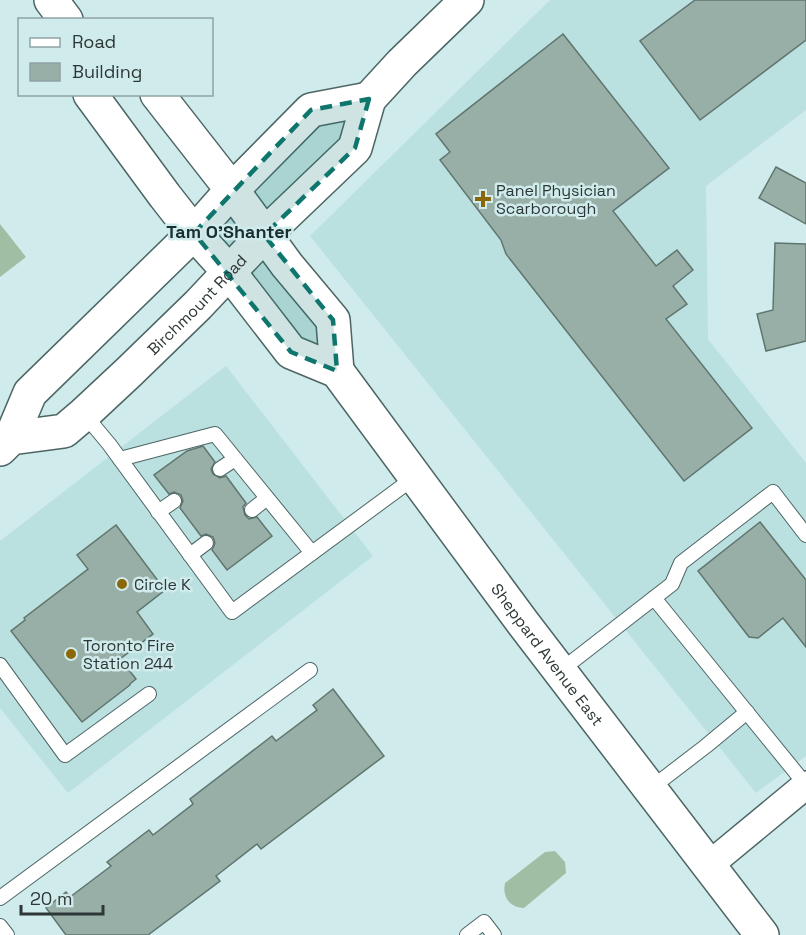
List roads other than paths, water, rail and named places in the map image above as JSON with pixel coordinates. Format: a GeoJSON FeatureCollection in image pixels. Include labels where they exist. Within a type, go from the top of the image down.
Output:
{"type":"FeatureCollection","features":[{"type":"Feature","properties":{"kind":"main road"},"geometry":{"type":"LineString","coordinates":[[51,0],[64,18]]}},
{"type":"Feature","properties":{"kind":"main road","name":"Birchmount Road"},"geometry":{"type":"LineString","coordinates":[[5,444],[63,431],[84,414],[198,305],[264,235],[355,148],[369,99],[402,63],[467,0]]}},
{"type":"Feature","properties":{"kind":"main road"},"geometry":{"type":"LineString","coordinates":[[91,96],[158,187],[194,233],[230,273],[291,352],[337,371],[333,320],[287,265],[159,96]]}},
{"type":"Feature","properties":{"kind":"main road","name":"Birchmount Road"},"geometry":{"type":"LineString","coordinates":[[5,444],[30,393],[194,233],[232,190],[311,110],[369,99]]}},
{"type":"Feature","properties":{"kind":"main road","name":"Sheppard Avenue East"},"geometry":{"type":"LineString","coordinates":[[337,371],[560,671],[762,935]]}},
{"type":"Feature","properties":{"kind":"street"},"geometry":{"type":"LineString","coordinates":[[708,866],[806,785]]}},
{"type":"Feature","properties":{"kind":"lane"},"geometry":{"type":"LineString","coordinates":[[84,414],[120,459],[232,612],[415,477]]}},
{"type":"Feature","properties":{"kind":"lane"},"geometry":{"type":"LineString","coordinates":[[120,459],[215,434],[312,554]]}},
{"type":"Feature","properties":{"kind":"lane"},"geometry":{"type":"LineString","coordinates":[[220,469],[236,459]]}},
{"type":"Feature","properties":{"kind":"lane"},"geometry":{"type":"LineString","coordinates":[[560,671],[672,584],[681,563],[772,492],[806,535]]}},
{"type":"Feature","properties":{"kind":"lane"},"geometry":{"type":"LineString","coordinates":[[252,510],[267,498]]}},
{"type":"Feature","properties":{"kind":"lane"},"geometry":{"type":"LineString","coordinates":[[158,512],[174,501]]}},
{"type":"Feature","properties":{"kind":"lane"},"geometry":{"type":"LineString","coordinates":[[190,555],[206,543]]}},
{"type":"Feature","properties":{"kind":"lane"},"geometry":{"type":"LineString","coordinates":[[654,598],[806,785]]}},
{"type":"Feature","properties":{"kind":"lane"},"geometry":{"type":"LineString","coordinates":[[0,665],[64,755],[148,694]]}},
{"type":"Feature","properties":{"kind":"lane"},"geometry":{"type":"LineString","coordinates":[[0,898],[310,670]]}},
{"type":"Feature","properties":{"kind":"lane"},"geometry":{"type":"LineString","coordinates":[[650,789],[747,712]]}},
{"type":"Feature","properties":{"kind":"lane"},"geometry":{"type":"LineString","coordinates":[[467,935],[484,922],[494,935]]}},
{"type":"Feature","properties":{"kind":"lane"},"geometry":{"type":"LineString","coordinates":[[0,926],[7,935]]}},
{"type":"Feature","properties":{"kind":"place","name":"Panel Physician Scarborough"},"geometry":{"type":"Point","coordinates":[483,199]}},
{"type":"Feature","properties":{"kind":"place","name":"Circle K"},"geometry":{"type":"Point","coordinates":[122,584]}},
{"type":"Feature","properties":{"kind":"place","name":"Toronto Fire Station 244"},"geometry":{"type":"Point","coordinates":[71,654]}},
{"type":"Feature","properties":{"kind":"district","name":"Tam O'Shanter"},"geometry":{"type":"Point","coordinates":[229,232]}}]}
